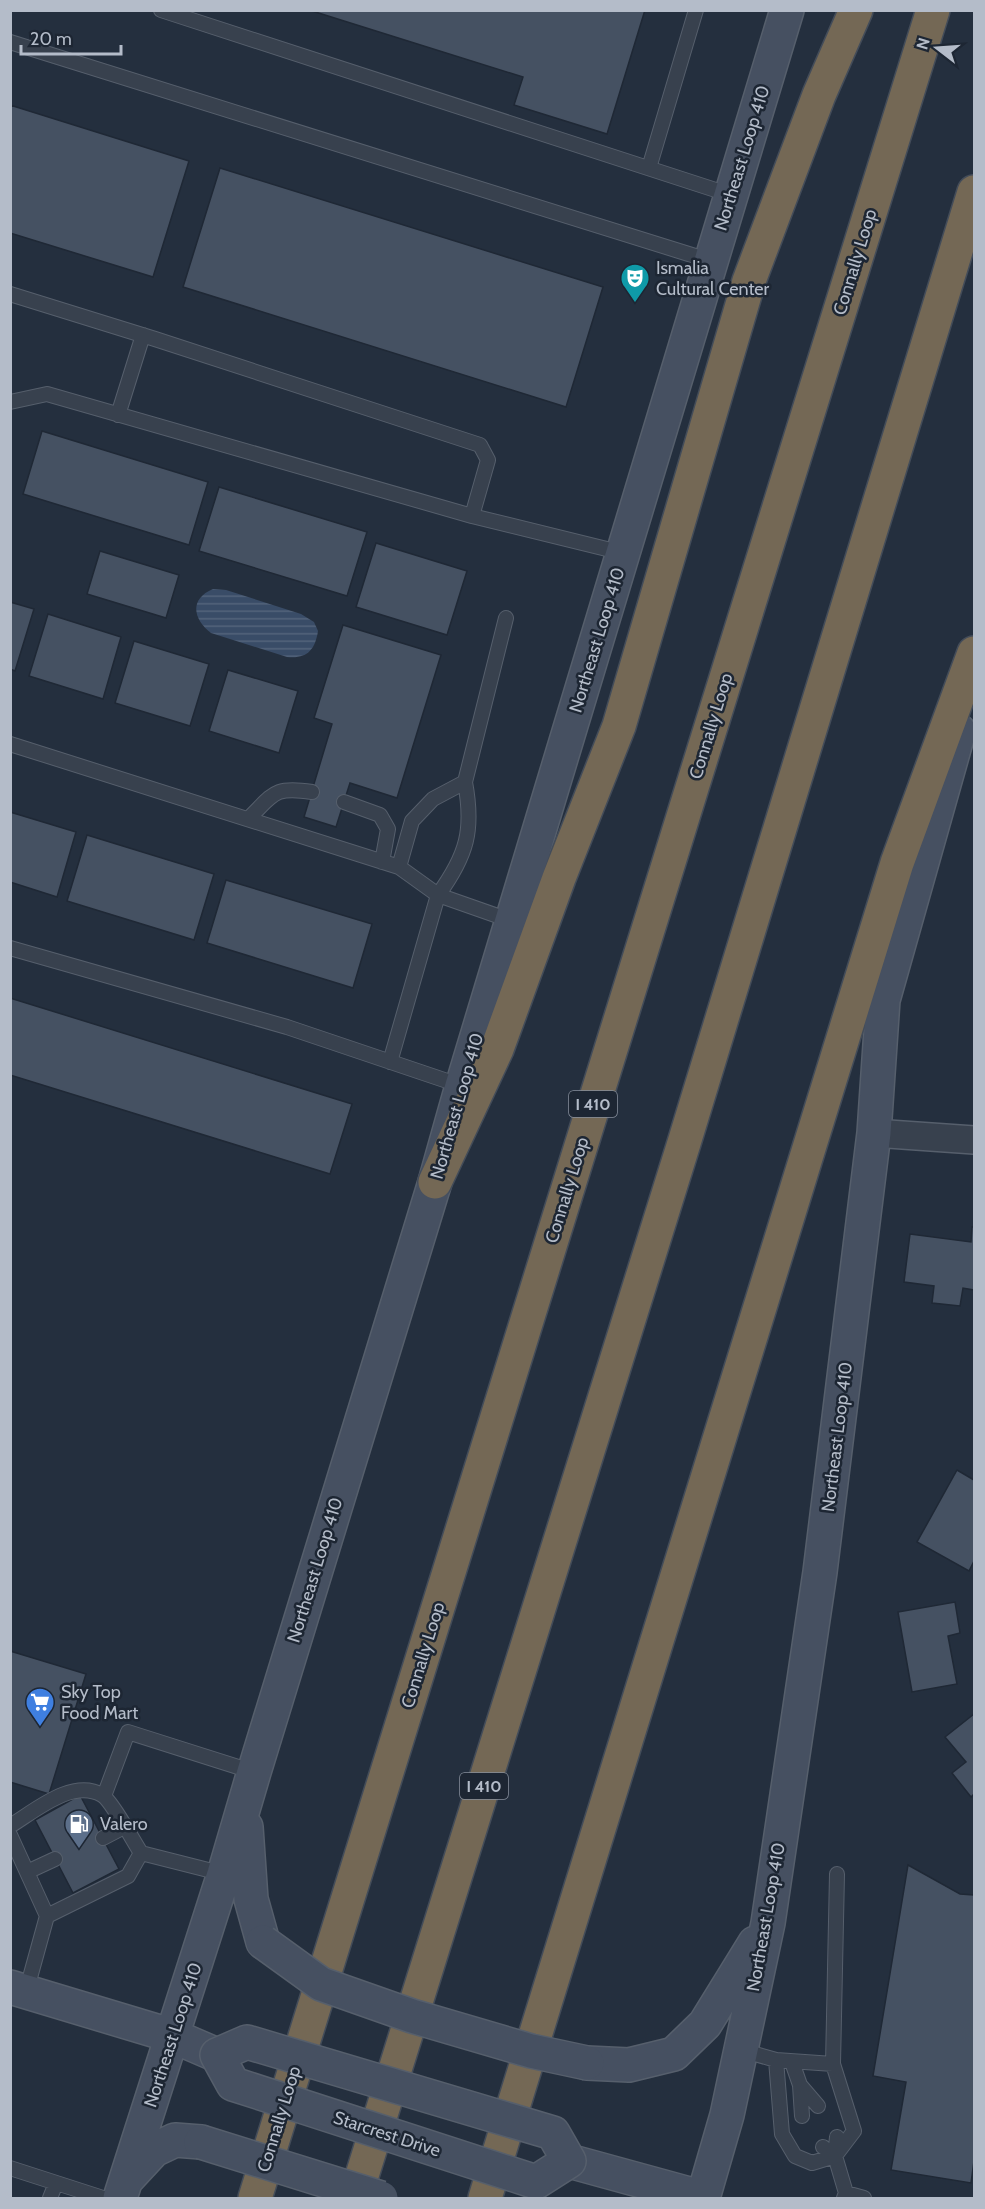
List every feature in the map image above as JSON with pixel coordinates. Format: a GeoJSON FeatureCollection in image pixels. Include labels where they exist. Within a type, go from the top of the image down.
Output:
{"type":"FeatureCollection","features":[{"type":"Feature","properties":{"kind":"highway"},"geometry":{"type":"LineString","coordinates":[[435,1182],[497,1049],[559,878],[619,726],[749,281],[819,95],[856,10]]}},
{"type":"Feature","properties":{"kind":"highway","name":"Connally Loop"},"geometry":{"type":"LineString","coordinates":[[255,2199],[933,10]]}},
{"type":"Feature","properties":{"kind":"highway","name":"I 410"},"geometry":{"type":"LineString","coordinates":[[355,2199],[677,1165],[975,192]]}},
{"type":"Feature","properties":{"kind":"highway"},"geometry":{"type":"LineString","coordinates":[[485,2199],[897,863],[975,653]]}},
{"type":"Feature","properties":{"kind":"main road","name":"Northeast Loop 410"},"geometry":{"type":"LineString","coordinates":[[116,2192],[173,2036],[224,1874],[435,1182],[787,10]]}},
{"type":"Feature","properties":{"kind":"main road","name":"Northeast Loop 410"},"geometry":{"type":"LineString","coordinates":[[705,2198],[741,2050],[768,1923],[820,1572],[874,1132],[883,1000],[975,677]]}},
{"type":"Feature","properties":{"kind":"main road"},"geometry":{"type":"LineString","coordinates":[[244,1804],[251,1899],[263,1942],[321,1984],[412,2016],[520,2048],[587,2062],[629,2065],[674,2054],[705,2024],[768,1923]]}},
{"type":"Feature","properties":{"kind":"main road"},"geometry":{"type":"LineString","coordinates":[[18,1990],[173,2036],[217,2055],[247,2042],[553,2133],[569,2161],[705,2198]]}},
{"type":"Feature","properties":{"kind":"main road","name":"Starcrest Drive"},"geometry":{"type":"LineString","coordinates":[[217,2055],[233,2084],[536,2182],[569,2161]]}},
{"type":"Feature","properties":{"kind":"main road"},"geometry":{"type":"LineString","coordinates":[[116,2192],[154,2150],[175,2139],[201,2142],[381,2199]]}},
{"type":"Feature","properties":{"kind":"street"},"geometry":{"type":"LineString","coordinates":[[874,1132],[975,1140]]}},
{"type":"Feature","properties":{"kind":"lane"},"geometry":{"type":"LineString","coordinates":[[161,10],[731,195]]}},
{"type":"Feature","properties":{"kind":"lane"},"geometry":{"type":"LineString","coordinates":[[649,168],[696,10]]}},
{"type":"Feature","properties":{"kind":"lane"},"geometry":{"type":"LineString","coordinates":[[10,42],[711,261]]}},
{"type":"Feature","properties":{"kind":"lane"},"geometry":{"type":"LineString","coordinates":[[10,294],[480,445],[488,460],[472,516]]}},
{"type":"Feature","properties":{"kind":"lane"},"geometry":{"type":"LineString","coordinates":[[118,415],[143,335]]}},
{"type":"Feature","properties":{"kind":"lane"},"geometry":{"type":"LineString","coordinates":[[10,402],[47,394],[472,516],[623,553]]}},
{"type":"Feature","properties":{"kind":"lane"},"geometry":{"type":"LineString","coordinates":[[390,1062],[438,895],[455,872],[467,837],[470,809],[465,782],[506,618]]}},
{"type":"Feature","properties":{"kind":"lane"},"geometry":{"type":"LineString","coordinates":[[10,744],[399,867],[438,895],[512,921]]}},
{"type":"Feature","properties":{"kind":"lane"},"geometry":{"type":"LineString","coordinates":[[399,867],[412,821],[433,799],[465,782]]}},
{"type":"Feature","properties":{"kind":"lane"},"geometry":{"type":"LineString","coordinates":[[248,819],[276,791],[293,789],[312,792]]}},
{"type":"Feature","properties":{"kind":"lane"},"geometry":{"type":"LineString","coordinates":[[344,802],[380,815],[388,829],[382,862]]}},
{"type":"Feature","properties":{"kind":"lane"},"geometry":{"type":"LineString","coordinates":[[10,948],[287,1027],[462,1086]]}},
{"type":"Feature","properties":{"kind":"lane"},"geometry":{"type":"LineString","coordinates":[[104,1796],[128,1732],[254,1772]]}},
{"type":"Feature","properties":{"kind":"lane"},"geometry":{"type":"LineString","coordinates":[[10,1826],[64,1794],[84,1790],[104,1796],[141,1853],[224,1874]]}},
{"type":"Feature","properties":{"kind":"lane"},"geometry":{"type":"LineString","coordinates":[[103,1838],[124,1827]]}},
{"type":"Feature","properties":{"kind":"lane"},"geometry":{"type":"LineString","coordinates":[[10,1835],[47,1916]]}},
{"type":"Feature","properties":{"kind":"lane"},"geometry":{"type":"LineString","coordinates":[[18,1990],[47,1916],[128,1876],[141,1853]]}},
{"type":"Feature","properties":{"kind":"lane"},"geometry":{"type":"LineString","coordinates":[[27,1872],[56,1859]]}},
{"type":"Feature","properties":{"kind":"lane"},"geometry":{"type":"LineString","coordinates":[[776,2060],[782,2134],[795,2156],[812,2163],[835,2156],[854,2131],[833,2064],[837,1874]]}},
{"type":"Feature","properties":{"kind":"lane"},"geometry":{"type":"LineString","coordinates":[[741,2050],[776,2060],[833,2064]]}},
{"type":"Feature","properties":{"kind":"lane"},"geometry":{"type":"LineString","coordinates":[[792,2062],[800,2085],[802,2116]]}},
{"type":"Feature","properties":{"kind":"lane"},"geometry":{"type":"LineString","coordinates":[[800,2085],[818,2106]]}},
{"type":"Feature","properties":{"kind":"lane"},"geometry":{"type":"LineString","coordinates":[[837,2137],[835,2156],[845,2196],[864,2199]]}},
{"type":"Feature","properties":{"kind":"lane"},"geometry":{"type":"LineString","coordinates":[[823,2147],[835,2156]]}},
{"type":"Feature","properties":{"kind":"lane"},"geometry":{"type":"LineString","coordinates":[[10,2168],[56,2183],[116,2192]]}},
{"type":"Feature","properties":{"kind":"lane"},"geometry":{"type":"LineString","coordinates":[[50,2199],[56,2183]]}},
{"type":"Feature","properties":{"kind":"water"},"geometry":{"type":"Polygon","coordinates":[[[213,589],[226,590],[301,614],[314,622],[318,631],[315,643],[305,655],[287,657],[211,633],[200,622],[196,610],[200,598],[213,589]]]}},
{"type":"Feature","properties":{"kind":"building"},"geometry":{"type":"Polygon","coordinates":[[[309,10],[645,10],[607,134],[514,105],[523,77],[309,10]]]}},
{"type":"Feature","properties":{"kind":"building"},"geometry":{"type":"Polygon","coordinates":[[[10,105],[189,161],[153,277],[10,233],[10,105]]]}},
{"type":"Feature","properties":{"kind":"building"},"geometry":{"type":"Polygon","coordinates":[[[220,168],[603,287],[566,407],[183,287],[220,168]]]}},
{"type":"Feature","properties":{"kind":"building"},"geometry":{"type":"Polygon","coordinates":[[[42,431],[208,482],[189,545],[23,494],[42,431]]]}},
{"type":"Feature","properties":{"kind":"building"},"geometry":{"type":"Polygon","coordinates":[[[219,487],[367,532],[347,596],[199,551],[219,487]]]}},
{"type":"Feature","properties":{"kind":"building"},"geometry":{"type":"Polygon","coordinates":[[[376,543],[467,571],[447,635],[356,607],[376,543]]]}},
{"type":"Feature","properties":{"kind":"building"},"geometry":{"type":"Polygon","coordinates":[[[100,551],[179,575],[166,618],[87,594],[100,551]]]}},
{"type":"Feature","properties":{"kind":"building"},"geometry":{"type":"Polygon","coordinates":[[[10,602],[34,609],[15,671],[10,669],[10,602]]]}},
{"type":"Feature","properties":{"kind":"building"},"geometry":{"type":"Polygon","coordinates":[[[48,614],[121,637],[103,699],[29,676],[48,614]]]}},
{"type":"Feature","properties":{"kind":"building"},"geometry":{"type":"Polygon","coordinates":[[[343,625],[441,655],[397,798],[350,783],[336,827],[304,817],[332,724],[314,718],[343,625]]]}},
{"type":"Feature","properties":{"kind":"building"},"geometry":{"type":"Polygon","coordinates":[[[134,641],[209,664],[190,726],[115,703],[134,641]]]}},
{"type":"Feature","properties":{"kind":"building"},"geometry":{"type":"Polygon","coordinates":[[[228,670],[298,691],[279,753],[209,731],[228,670]]]}},
{"type":"Feature","properties":{"kind":"building"},"geometry":{"type":"Polygon","coordinates":[[[10,812],[76,832],[57,897],[10,882],[10,812]]]}},
{"type":"Feature","properties":{"kind":"building"},"geometry":{"type":"Polygon","coordinates":[[[87,835],[214,874],[194,940],[67,901],[87,835]]]}},
{"type":"Feature","properties":{"kind":"building"},"geometry":{"type":"Polygon","coordinates":[[[226,880],[372,924],[353,988],[207,943],[226,880]]]}},
{"type":"Feature","properties":{"kind":"building"},"geometry":{"type":"Polygon","coordinates":[[[10,998],[352,1104],[330,1174],[10,1075],[10,998]]]}},
{"type":"Feature","properties":{"kind":"building"},"geometry":{"type":"Polygon","coordinates":[[[972,1227],[974,1227],[974,1290],[963,1288],[960,1306],[932,1303],[934,1286],[904,1282],[910,1234],[971,1242],[972,1227]]]}},
{"type":"Feature","properties":{"kind":"building"},"geometry":{"type":"Polygon","coordinates":[[[957,1470],[974,1480],[974,1561],[969,1571],[917,1542],[957,1470]]]}},
{"type":"Feature","properties":{"kind":"building"},"geometry":{"type":"Polygon","coordinates":[[[955,1602],[960,1633],[948,1636],[957,1684],[912,1692],[898,1612],[955,1602]]]}},
{"type":"Feature","properties":{"kind":"building","name":"Sky Top Food Mart"},"geometry":{"type":"Polygon","coordinates":[[[10,1651],[86,1674],[49,1794],[10,1782],[10,1651]]]}},
{"type":"Feature","properties":{"kind":"building"},"geometry":{"type":"Polygon","coordinates":[[[974,1714],[974,1794],[971,1797],[952,1773],[966,1762],[945,1737],[974,1714]]]}},
{"type":"Feature","properties":{"kind":"building","name":"Valero"},"geometry":{"type":"Polygon","coordinates":[[[80,1795],[119,1869],[73,1893],[35,1820],[80,1795]]]}},
{"type":"Feature","properties":{"kind":"building"},"geometry":{"type":"Polygon","coordinates":[[[908,1865],[960,1894],[974,1895],[974,2161],[971,2183],[891,2170],[906,2082],[873,2076],[908,1865]]]}},
{"type":"Feature","properties":{"kind":"place","name":"Ismalia Cultural Center"},"geometry":{"type":"Point","coordinates":[635,304]}},
{"type":"Feature","properties":{"kind":"place","name":"Sky Top Food Mart"},"geometry":{"type":"Point","coordinates":[40,1728]}},
{"type":"Feature","properties":{"kind":"place","name":"Valero"},"geometry":{"type":"Point","coordinates":[79,1850]}}]}
